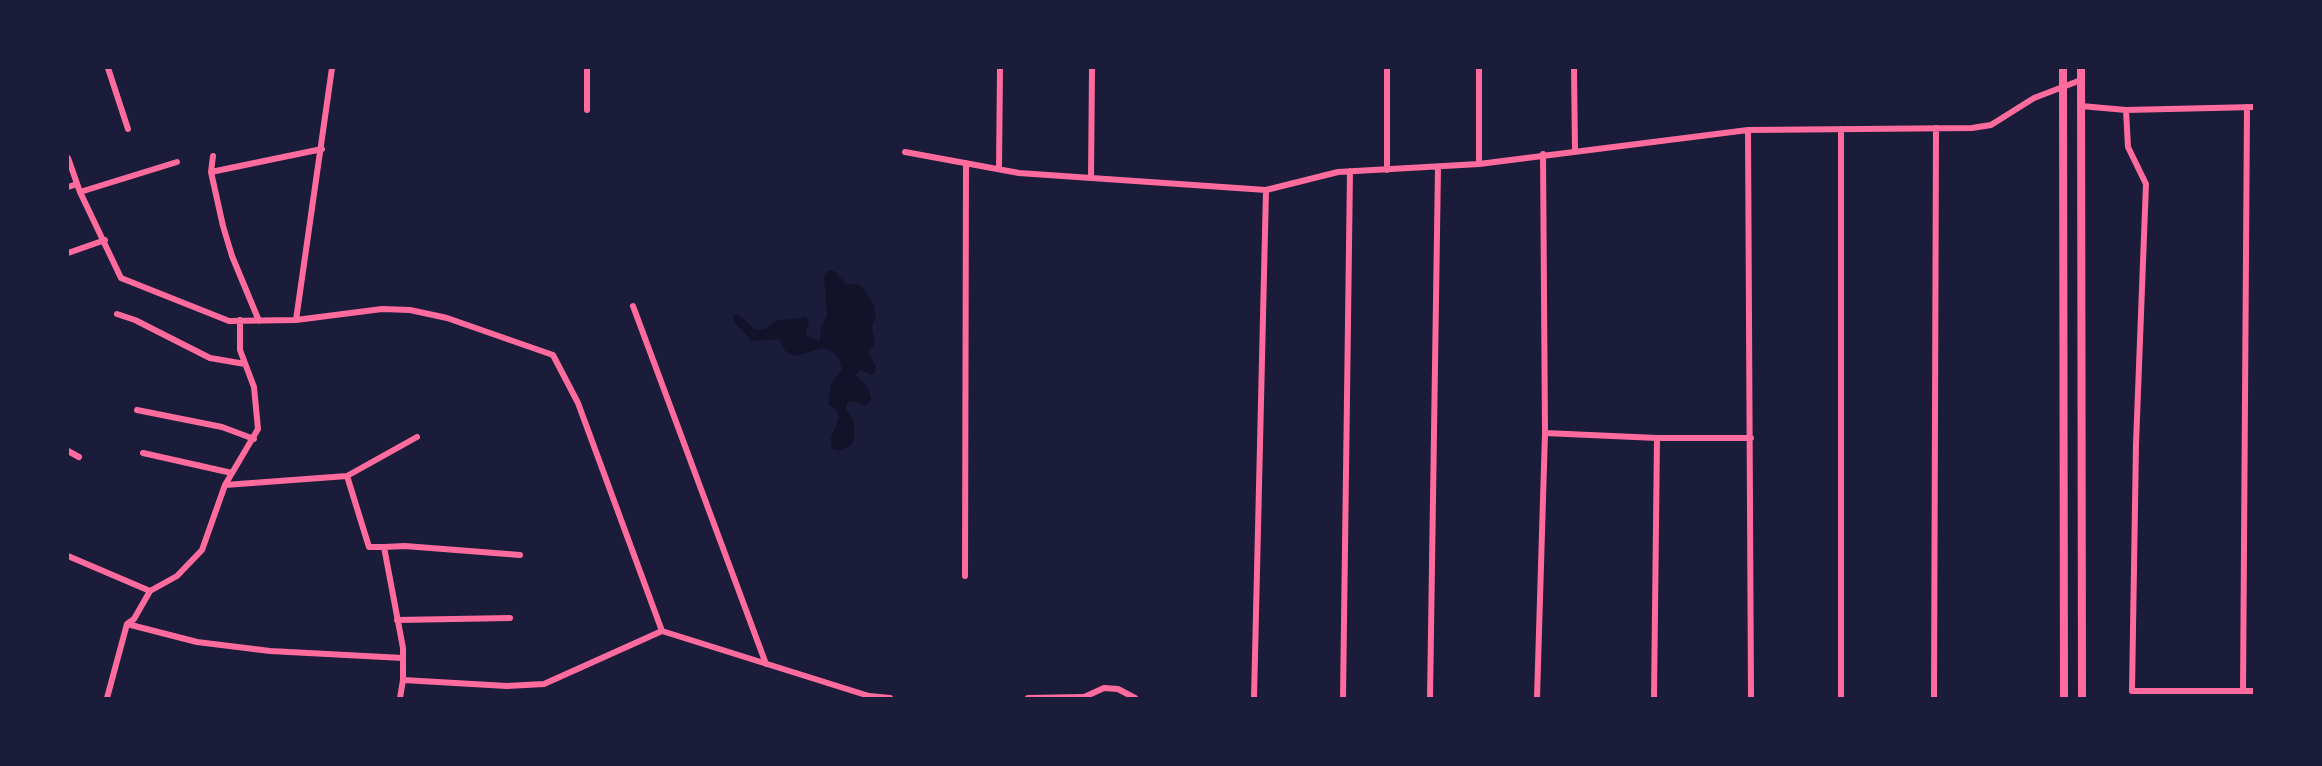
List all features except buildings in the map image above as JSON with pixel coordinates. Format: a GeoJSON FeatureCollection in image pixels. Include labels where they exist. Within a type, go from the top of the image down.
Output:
{"type":"FeatureCollection","features":[{"type":"Feature","properties":{"kind":"main road"},"geometry":{"type":"LineString","coordinates":[[2062,68],[2064,699]]}},
{"type":"Feature","properties":{"kind":"main road"},"geometry":{"type":"LineString","coordinates":[[2081,68],[2082,699]]}},
{"type":"Feature","properties":{"kind":"street"},"geometry":{"type":"LineString","coordinates":[[108,68],[128,129]]}},
{"type":"Feature","properties":{"kind":"street"},"geometry":{"type":"LineString","coordinates":[[296,320],[332,68]]}},
{"type":"Feature","properties":{"kind":"street"},"geometry":{"type":"LineString","coordinates":[[587,68],[587,110]]}},
{"type":"Feature","properties":{"kind":"street"},"geometry":{"type":"LineString","coordinates":[[999,169],[1000,68]]}},
{"type":"Feature","properties":{"kind":"street"},"geometry":{"type":"LineString","coordinates":[[1091,178],[1092,68]]}},
{"type":"Feature","properties":{"kind":"street"},"geometry":{"type":"LineString","coordinates":[[1387,170],[1388,68]]}},
{"type":"Feature","properties":{"kind":"street"},"geometry":{"type":"LineString","coordinates":[[1479,68],[1479,164]]}},
{"type":"Feature","properties":{"kind":"street"},"geometry":{"type":"LineString","coordinates":[[1574,68],[1575,151]]}},
{"type":"Feature","properties":{"kind":"street"},"geometry":{"type":"LineString","coordinates":[[905,152],[999,169],[1266,190],[1350,171],[1479,164],[1543,154],[1748,130],[1972,128],[1991,125],[2034,98],[2081,80]]}},
{"type":"Feature","properties":{"kind":"street"},"geometry":{"type":"LineString","coordinates":[[2081,106],[2126,110],[2251,107],[2243,691]]}},
{"type":"Feature","properties":{"kind":"street"},"geometry":{"type":"LineString","coordinates":[[2126,110],[2128,147],[2146,184],[2136,444],[2132,691],[2254,691]]}},
{"type":"Feature","properties":{"kind":"street"},"geometry":{"type":"LineString","coordinates":[[1934,699],[1936,128]]}},
{"type":"Feature","properties":{"kind":"street"},"geometry":{"type":"LineString","coordinates":[[1841,129],[1841,699]]}},
{"type":"Feature","properties":{"kind":"street"},"geometry":{"type":"LineString","coordinates":[[1748,130],[1751,699]]}},
{"type":"Feature","properties":{"kind":"street"},"geometry":{"type":"LineString","coordinates":[[211,172],[322,149]]}},
{"type":"Feature","properties":{"kind":"street"},"geometry":{"type":"LineString","coordinates":[[1537,699],[1545,433],[1543,154]]}},
{"type":"Feature","properties":{"kind":"street"},"geometry":{"type":"LineString","coordinates":[[213,156],[211,172],[232,256],[260,321]]}},
{"type":"Feature","properties":{"kind":"street"},"geometry":{"type":"LineString","coordinates":[[68,158],[80,192],[105,240],[121,278],[228,321],[296,320],[382,309],[410,310],[447,318],[553,355],[578,404],[662,631]]}},
{"type":"Feature","properties":{"kind":"street"},"geometry":{"type":"LineString","coordinates":[[80,192],[177,162]]}},
{"type":"Feature","properties":{"kind":"street"},"geometry":{"type":"LineString","coordinates":[[965,576],[966,163]]}},
{"type":"Feature","properties":{"kind":"street"},"geometry":{"type":"LineString","coordinates":[[1430,699],[1438,167]]}},
{"type":"Feature","properties":{"kind":"street"},"geometry":{"type":"LineString","coordinates":[[1343,699],[1350,171]]}},
{"type":"Feature","properties":{"kind":"street"},"geometry":{"type":"LineString","coordinates":[[68,187],[78,184]]}},
{"type":"Feature","properties":{"kind":"street"},"geometry":{"type":"LineString","coordinates":[[1254,699],[1266,190]]}},
{"type":"Feature","properties":{"kind":"street"},"geometry":{"type":"LineString","coordinates":[[68,253],[105,240]]}},
{"type":"Feature","properties":{"kind":"street"},"geometry":{"type":"LineString","coordinates":[[633,306],[766,664]]}},
{"type":"Feature","properties":{"kind":"street"},"geometry":{"type":"LineString","coordinates":[[117,314],[135,320],[210,358],[245,364]]}},
{"type":"Feature","properties":{"kind":"street"},"geometry":{"type":"LineString","coordinates":[[107,699],[127,624],[134,619],[150,591],[177,576],[202,550],[225,485],[254,440],[258,429],[254,387],[240,350],[240,320]]}},
{"type":"Feature","properties":{"kind":"street"},"geometry":{"type":"LineString","coordinates":[[137,410],[222,427],[254,440]]}},
{"type":"Feature","properties":{"kind":"street"},"geometry":{"type":"LineString","coordinates":[[1545,433],[1657,438],[1751,438]]}},
{"type":"Feature","properties":{"kind":"street"},"geometry":{"type":"LineString","coordinates":[[225,485],[347,476],[417,437]]}},
{"type":"Feature","properties":{"kind":"street"},"geometry":{"type":"LineString","coordinates":[[1654,699],[1657,438]]}},
{"type":"Feature","properties":{"kind":"street"},"geometry":{"type":"LineString","coordinates":[[68,451],[79,457]]}},
{"type":"Feature","properties":{"kind":"street"},"geometry":{"type":"LineString","coordinates":[[143,453],[232,473]]}},
{"type":"Feature","properties":{"kind":"street"},"geometry":{"type":"LineString","coordinates":[[347,476],[369,547],[405,546],[520,555]]}},
{"type":"Feature","properties":{"kind":"street"},"geometry":{"type":"LineString","coordinates":[[384,547],[403,658],[400,699]]}},
{"type":"Feature","properties":{"kind":"street"},"geometry":{"type":"LineString","coordinates":[[68,556],[150,591]]}},
{"type":"Feature","properties":{"kind":"street"},"geometry":{"type":"LineString","coordinates":[[397,620],[510,618]]}},
{"type":"Feature","properties":{"kind":"street"},"geometry":{"type":"LineString","coordinates":[[127,624],[197,642],[270,651],[403,658]]}},
{"type":"Feature","properties":{"kind":"street"},"geometry":{"type":"LineString","coordinates":[[403,680],[496,686],[544,684],[662,631],[869,697],[890,699]]}},
{"type":"Feature","properties":{"kind":"street"},"geometry":{"type":"LineString","coordinates":[[1028,699],[1083,698],[1104,687],[1118,689],[1135,699]]}},
{"type":"Feature","properties":{"kind":"shaded area"},"geometry":{"type":"Polygon","coordinates":[[[828,270],[834,271],[846,284],[857,284],[865,291],[874,305],[876,315],[872,327],[875,343],[868,352],[876,367],[875,373],[872,375],[860,370],[855,375],[867,386],[871,399],[866,406],[853,401],[847,403],[846,410],[854,421],[854,437],[852,444],[841,451],[832,449],[831,438],[839,418],[836,409],[828,404],[831,383],[842,369],[839,359],[832,351],[823,348],[795,356],[786,352],[779,339],[752,341],[735,323],[733,316],[738,314],[755,330],[765,329],[776,321],[806,317],[809,323],[805,335],[820,341],[821,328],[827,315],[824,276],[828,270]]]}}]}
